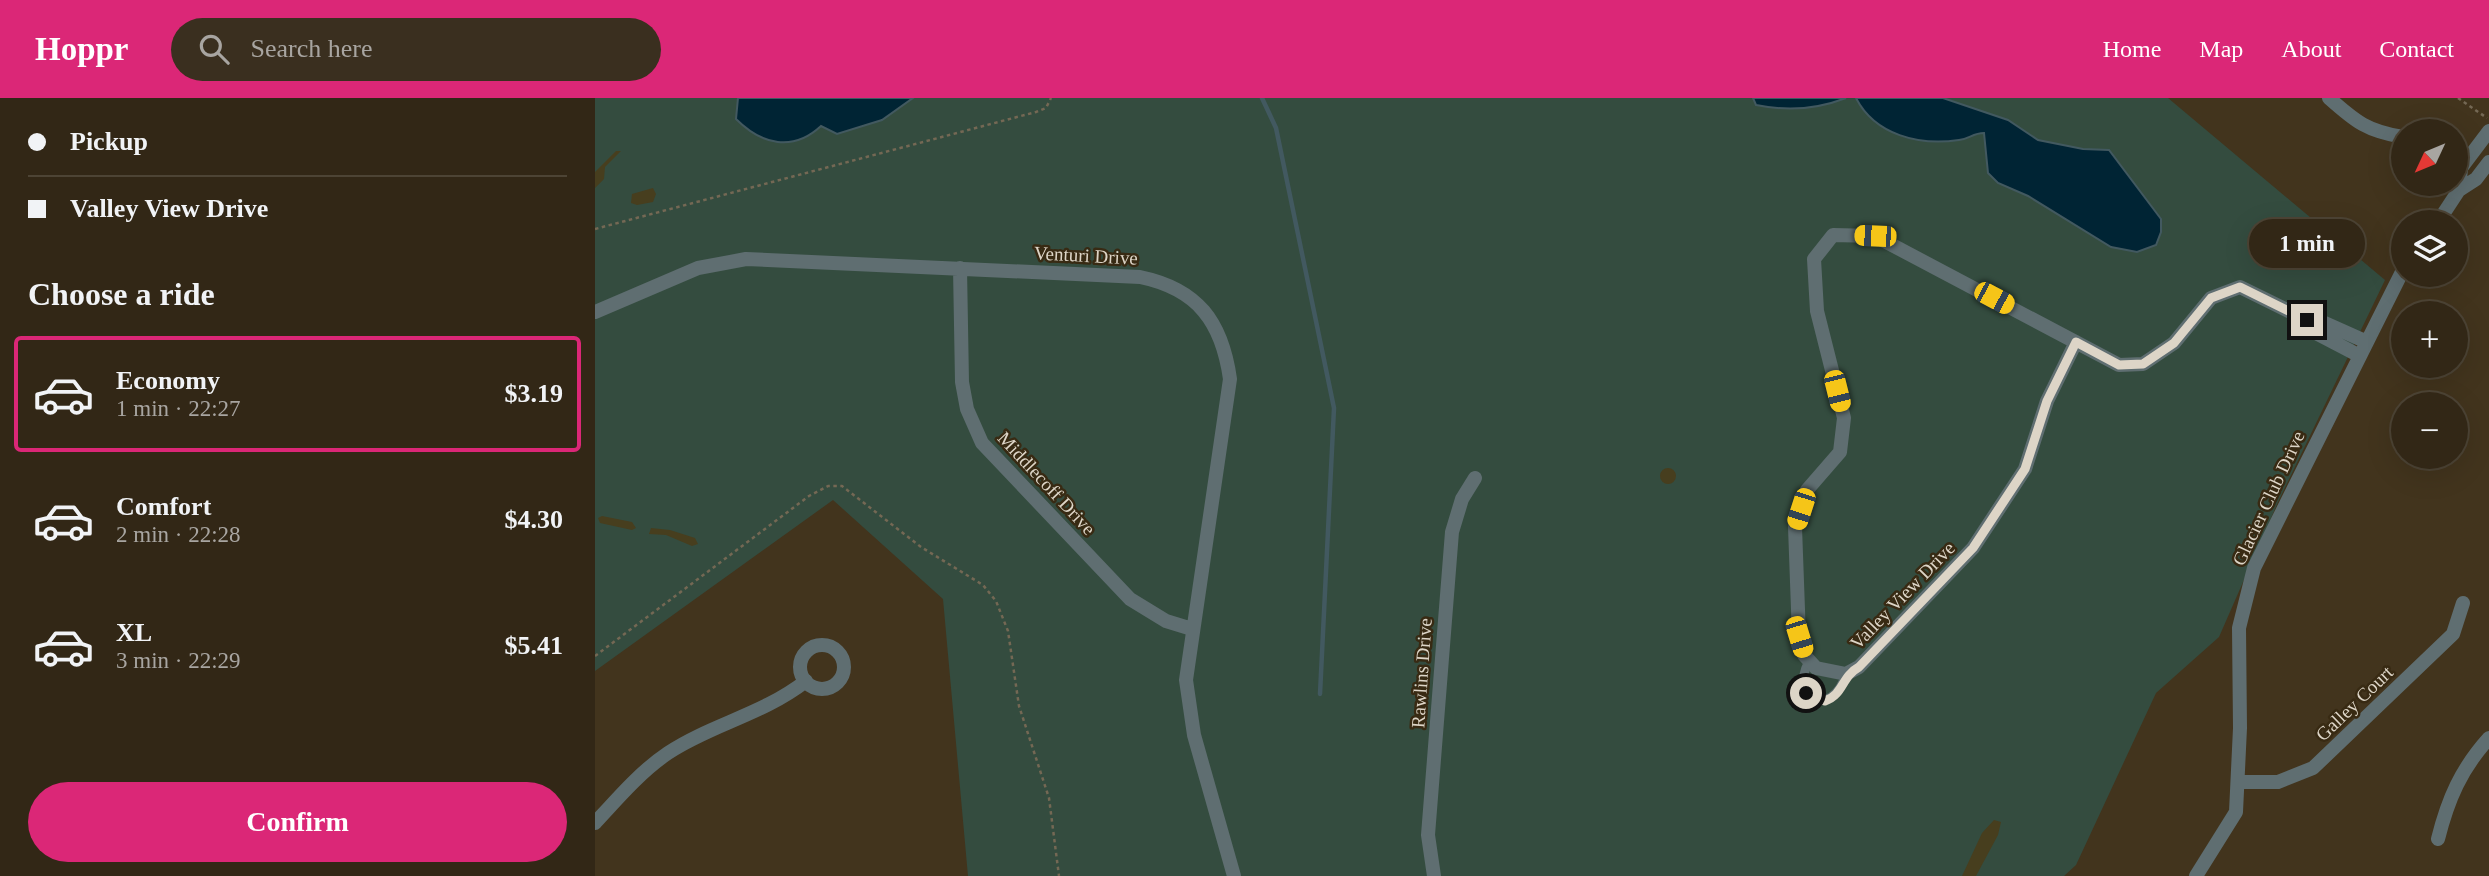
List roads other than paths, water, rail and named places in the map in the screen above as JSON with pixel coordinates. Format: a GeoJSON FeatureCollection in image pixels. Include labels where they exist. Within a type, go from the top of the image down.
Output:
{"type":"FeatureCollection","features":[{"type":"Feature","properties":{"kind":"street"},"geometry":{"type":"LineString","coordinates":[[2329,98],[2358,124],[2373,132],[2391,135]]}},
{"type":"Feature","properties":{"kind":"street"},"geometry":{"type":"LineString","coordinates":[[2468,159],[2489,131]]}},
{"type":"Feature","properties":{"kind":"street"},"geometry":{"type":"LineString","coordinates":[[2468,184],[2476,179],[2489,162]]}},
{"type":"Feature","properties":{"kind":"street"},"geometry":{"type":"LineString","coordinates":[[1809,661],[1799,637],[1795,527],[1807,490],[1840,452],[1844,418],[1818,311],[1814,259],[1833,234],[1875,236],[2119,365],[2143,364],[2174,343],[2211,298],[2240,287],[2307,320],[2320,321],[2363,349]]}},
{"type":"Feature","properties":{"kind":"street","name":"Venturi Drive"},"geometry":{"type":"LineString","coordinates":[[595,312],[667,279],[722,261],[745,259],[1140,277],[1159,281],[1189,297],[1215,327],[1222,341],[1230,379],[1186,680],[1188,706],[1234,876]]}},
{"type":"Feature","properties":{"kind":"street","name":"Middlecoff Drive"},"geometry":{"type":"LineString","coordinates":[[960,268],[961,382],[967,409],[982,443],[1130,599],[1166,621],[1192,629]]}},
{"type":"Feature","properties":{"kind":"street","name":"Glacier Club Drive"},"geometry":{"type":"LineString","coordinates":[[2196,876],[2236,811],[2239,782],[2239,628],[2254,568],[2394,287]]}},
{"type":"Feature","properties":{"kind":"street","name":"Valley View Drive"},"geometry":{"type":"LineString","coordinates":[[1809,661],[1816,668],[1846,674],[1859,667],[1973,548],[2025,469],[2047,401],[2076,342]]}},
{"type":"Feature","properties":{"kind":"street","name":"Rawlins Drive"},"geometry":{"type":"LineString","coordinates":[[1434,876],[1428,835],[1452,532],[1462,499],[1475,478]]}},
{"type":"Feature","properties":{"kind":"street","name":"Galley Court"},"geometry":{"type":"LineString","coordinates":[[2239,782],[2279,782],[2313,768],[2453,634],[2463,603]]}},
{"type":"Feature","properties":{"kind":"street"},"geometry":{"type":"LineString","coordinates":[[595,823],[650,766],[671,751],[778,702],[806,681]]}},
{"type":"Feature","properties":{"kind":"street"},"geometry":{"type":"LineString","coordinates":[[2438,839],[2449,796],[2469,759],[2489,738]]}},
{"type":"Feature","properties":{"kind":"lane"},"geometry":{"type":"LineString","coordinates":[[1809,661],[1802,674],[1802,687],[1811,698],[1825,701],[1838,694],[1846,674]]}},
{"type":"Feature","properties":{"kind":"water"},"geometry":{"type":"Polygon","coordinates":[[[738,98],[913,98],[882,120],[837,134],[821,126],[800,140],[778,142],[756,135],[736,119],[738,98]]]}},
{"type":"Feature","properties":{"kind":"water"},"geometry":{"type":"Polygon","coordinates":[[[1753,98],[1846,98],[1813,107],[1779,108],[1756,105],[1753,98]]]}},
{"type":"Feature","properties":{"kind":"water"},"geometry":{"type":"Polygon","coordinates":[[[1856,98],[1943,98],[2008,120],[2038,140],[2083,149],[2109,150],[2161,219],[2161,232],[2156,245],[2137,252],[2111,247],[2028,196],[1998,183],[1988,173],[1984,133],[1944,141],[1914,139],[1886,129],[1874,121],[1856,98]]]}},
{"type":"Feature","properties":{"kind":"waterway"},"geometry":{"type":"LineString","coordinates":[[1262,98],[1276,128],[1334,408],[1320,694]]}}]}
